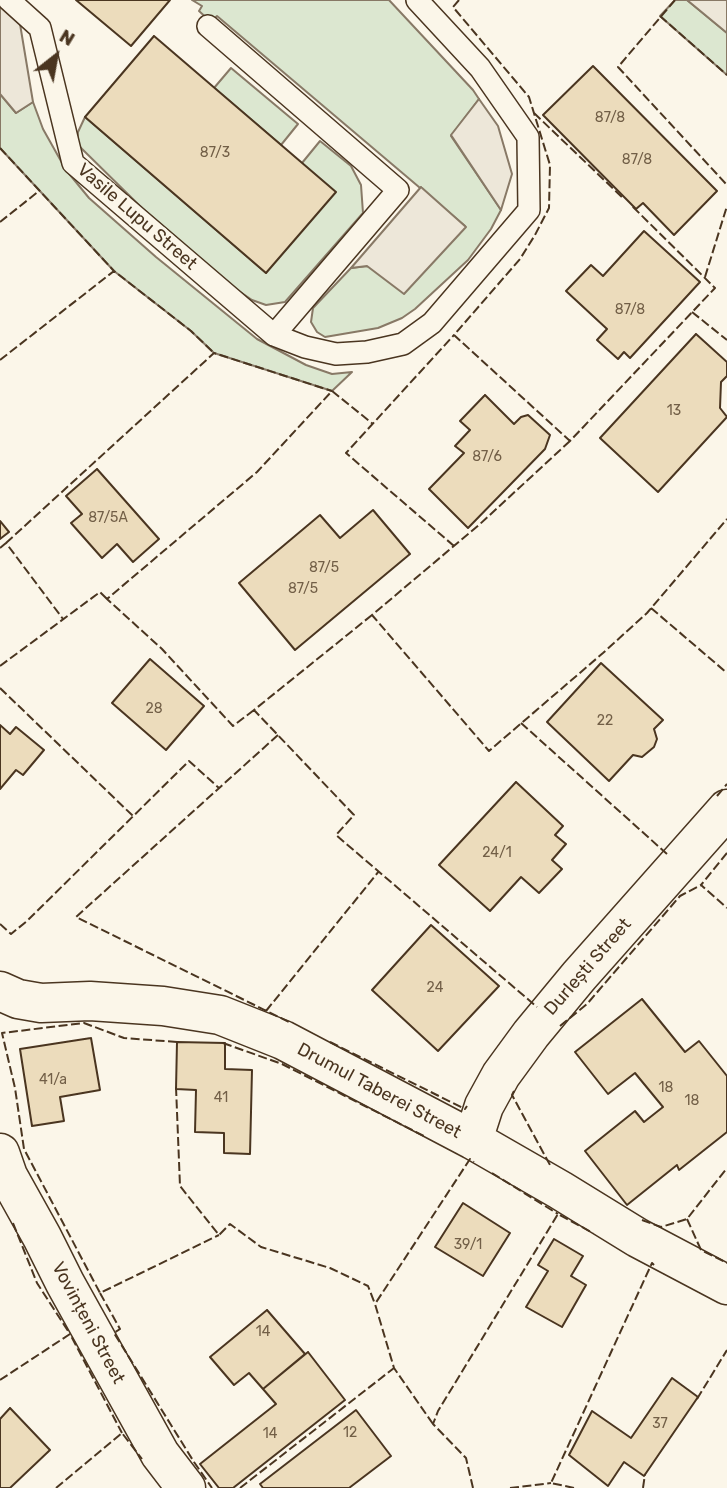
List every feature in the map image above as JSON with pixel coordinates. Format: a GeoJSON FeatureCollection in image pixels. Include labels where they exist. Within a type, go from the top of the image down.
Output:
{"type":"FeatureCollection","features":[{"type":"Feature","properties":{"kind":"street","name":"Durlești Street"},"geometry":{"type":"LineString","coordinates":[[473,1140],[484,1106],[501,1075],[531,1034],[727,809]]}},
{"type":"Feature","properties":{"kind":"street","name":"Drumul Taberei Street"},"geometry":{"type":"LineString","coordinates":[[0,991],[18,999],[41,1003],[90,1001],[163,1006],[220,1016],[283,1040],[473,1140],[560,1189],[638,1238],[727,1286]]}},
{"type":"Feature","properties":{"kind":"street","name":"Vovințeni Street"},"geometry":{"type":"LineString","coordinates":[[0,1153],[8,1176],[65,1283],[160,1454],[186,1488]]}},
{"type":"Feature","properties":{"kind":"lane","name":"Vasile Lupu Street"},"geometry":{"type":"LineString","coordinates":[[9,0],[40,29],[73,163],[274,335],[336,354],[367,352],[403,344],[432,323],[529,210],[528,137],[480,68],[417,0]]}},
{"type":"Feature","properties":{"kind":"lane"},"geometry":{"type":"LineString","coordinates":[[208,26],[398,190],[274,335]]}},
{"type":"Feature","properties":{"kind":"green space"},"geometry":{"type":"Polygon","coordinates":[[[192,0],[389,0],[479,99],[451,136],[501,210],[491,229],[468,260],[402,318],[378,328],[325,337],[317,332],[311,322],[313,308],[351,268],[367,266],[376,271],[465,226],[217,16],[211,22],[199,11],[202,6],[192,0]]]}},
{"type":"Feature","properties":{"kind":"green space"},"geometry":{"type":"Polygon","coordinates":[[[675,0],[687,0],[727,33],[727,75],[660,16],[675,0]]]}},
{"type":"Feature","properties":{"kind":"green space"},"geometry":{"type":"Polygon","coordinates":[[[231,68],[298,124],[281,145],[214,88],[231,68]]]}},
{"type":"Feature","properties":{"kind":"green space"},"geometry":{"type":"Polygon","coordinates":[[[0,94],[16,113],[33,102],[43,129],[66,170],[89,198],[156,257],[257,339],[306,365],[332,374],[352,372],[332,391],[214,353],[191,331],[114,271],[0,148],[0,94]]]}},
{"type":"Feature","properties":{"kind":"green space"},"geometry":{"type":"Polygon","coordinates":[[[85,117],[266,273],[302,163],[320,141],[351,166],[361,185],[363,213],[285,302],[266,305],[252,300],[233,287],[143,209],[77,144],[78,132],[85,117]]]}},
{"type":"Feature","properties":{"kind":"shaded area"},"geometry":{"type":"Polygon","coordinates":[[[687,0],[727,0],[727,33],[687,0]]]}},
{"type":"Feature","properties":{"kind":"shaded area"},"geometry":{"type":"Polygon","coordinates":[[[0,4],[19,18],[33,102],[16,113],[0,94],[0,4]]]}},
{"type":"Feature","properties":{"kind":"shaded area"},"geometry":{"type":"Polygon","coordinates":[[[479,99],[498,126],[512,174],[501,210],[451,135],[479,99]]]}},
{"type":"Feature","properties":{"kind":"shaded area"},"geometry":{"type":"Polygon","coordinates":[[[421,187],[466,227],[404,294],[367,266],[351,268],[421,187]]]}},
{"type":"Feature","properties":{"kind":"building"},"geometry":{"type":"Polygon","coordinates":[[[76,0],[170,0],[131,46],[76,0]]]}},
{"type":"Feature","properties":{"kind":"building"},"geometry":{"type":"Polygon","coordinates":[[[154,36],[336,192],[266,273],[85,117],[154,36]]]}},
{"type":"Feature","properties":{"kind":"building"},"geometry":{"type":"Polygon","coordinates":[[[593,66],[717,191],[674,235],[643,203],[636,209],[543,115],[593,66]]]}},
{"type":"Feature","properties":{"kind":"building"},"geometry":{"type":"Polygon","coordinates":[[[644,231],[700,282],[630,358],[624,352],[618,359],[597,340],[607,329],[566,291],[591,265],[603,276],[644,231]]]}},
{"type":"Feature","properties":{"kind":"building"},"geometry":{"type":"Polygon","coordinates":[[[696,334],[727,362],[727,376],[721,382],[720,408],[727,417],[658,492],[600,438],[696,334]]]}},
{"type":"Feature","properties":{"kind":"building"},"geometry":{"type":"Polygon","coordinates":[[[485,395],[514,424],[521,417],[528,415],[550,435],[545,449],[468,528],[429,489],[464,453],[455,446],[470,430],[460,421],[485,395]]]}},
{"type":"Feature","properties":{"kind":"building"},"geometry":{"type":"Polygon","coordinates":[[[97,469],[159,539],[133,562],[117,544],[102,558],[71,523],[82,514],[66,496],[97,469]]]}},
{"type":"Feature","properties":{"kind":"building"},"geometry":{"type":"Polygon","coordinates":[[[373,510],[410,554],[295,650],[239,583],[320,515],[340,538],[373,510]]]}},
{"type":"Feature","properties":{"kind":"building"},"geometry":{"type":"Polygon","coordinates":[[[0,521],[9,532],[0,539],[0,521]]]}},
{"type":"Feature","properties":{"kind":"building"},"geometry":{"type":"Polygon","coordinates":[[[150,659],[204,706],[166,750],[112,703],[150,659]]]}},
{"type":"Feature","properties":{"kind":"building"},"geometry":{"type":"Polygon","coordinates":[[[601,663],[663,720],[654,729],[657,739],[654,747],[642,757],[633,755],[609,781],[547,722],[601,663]]]}},
{"type":"Feature","properties":{"kind":"building"},"geometry":{"type":"Polygon","coordinates":[[[0,725],[10,734],[16,727],[44,750],[23,775],[16,770],[0,789],[0,725]]]}},
{"type":"Feature","properties":{"kind":"building"},"geometry":{"type":"Polygon","coordinates":[[[516,782],[563,826],[555,835],[566,844],[552,860],[562,869],[539,893],[521,877],[490,911],[439,865],[516,782]]]}},
{"type":"Feature","properties":{"kind":"building"},"geometry":{"type":"Polygon","coordinates":[[[431,925],[499,986],[438,1051],[372,990],[431,925]]]}},
{"type":"Feature","properties":{"kind":"building"},"geometry":{"type":"Polygon","coordinates":[[[642,999],[685,1052],[699,1041],[727,1076],[727,1132],[679,1170],[677,1165],[627,1205],[585,1151],[635,1111],[644,1122],[663,1107],[635,1073],[608,1094],[575,1052],[642,999]]]}},
{"type":"Feature","properties":{"kind":"building"},"geometry":{"type":"Polygon","coordinates":[[[91,1038],[100,1090],[60,1097],[64,1121],[32,1126],[20,1049],[91,1038]]]}},
{"type":"Feature","properties":{"kind":"building"},"geometry":{"type":"Polygon","coordinates":[[[177,1042],[225,1043],[225,1069],[252,1070],[250,1154],[224,1153],[224,1133],[195,1132],[196,1090],[176,1089],[177,1042]]]}},
{"type":"Feature","properties":{"kind":"building"},"geometry":{"type":"Polygon","coordinates":[[[463,1203],[510,1233],[483,1276],[435,1247],[463,1203]]]}},
{"type":"Feature","properties":{"kind":"building"},"geometry":{"type":"Polygon","coordinates":[[[554,1239],[583,1256],[571,1276],[586,1285],[562,1327],[526,1307],[548,1271],[538,1265],[554,1239]]]}},
{"type":"Feature","properties":{"kind":"building"},"geometry":{"type":"Polygon","coordinates":[[[267,1310],[305,1354],[263,1389],[249,1373],[234,1385],[210,1357],[267,1310]]]}},
{"type":"Feature","properties":{"kind":"building"},"geometry":{"type":"Polygon","coordinates":[[[308,1352],[345,1400],[233,1488],[219,1488],[200,1464],[276,1404],[263,1389],[308,1352]]]}},
{"type":"Feature","properties":{"kind":"building"},"geometry":{"type":"Polygon","coordinates":[[[672,1378],[698,1397],[644,1476],[624,1462],[608,1486],[569,1455],[592,1411],[631,1438],[672,1378]]]}},
{"type":"Feature","properties":{"kind":"building"},"geometry":{"type":"Polygon","coordinates":[[[10,1408],[50,1450],[10,1488],[0,1488],[0,1419],[10,1408]]]}},
{"type":"Feature","properties":{"kind":"building"},"geometry":{"type":"Polygon","coordinates":[[[356,1410],[391,1456],[349,1488],[263,1488],[260,1484],[356,1410]]]}},
{"type":"Feature","properties":{"kind":"fence"},"geometry":{"type":"LineString","coordinates":[[459,0],[453,7],[529,97],[550,165],[549,208],[535,235],[520,259],[454,335],[570,441],[715,288],[632,206]]}},
{"type":"Feature","properties":{"kind":"fence"},"geometry":{"type":"LineString","coordinates":[[675,0],[618,67],[727,185]]}},
{"type":"Feature","properties":{"kind":"fence"},"geometry":{"type":"LineString","coordinates":[[660,16],[727,75]]}},
{"type":"Feature","properties":{"kind":"fence"},"geometry":{"type":"LineString","coordinates":[[534,113],[624,199]]}},
{"type":"Feature","properties":{"kind":"fence"},"geometry":{"type":"LineString","coordinates":[[0,148],[114,271]]}},
{"type":"Feature","properties":{"kind":"fence"},"geometry":{"type":"LineString","coordinates":[[0,222],[39,191]]}},
{"type":"Feature","properties":{"kind":"fence"},"geometry":{"type":"LineString","coordinates":[[705,277],[727,206]]}},
{"type":"Feature","properties":{"kind":"fence"},"geometry":{"type":"LineString","coordinates":[[0,360],[114,271],[191,331],[214,353]]}},
{"type":"Feature","properties":{"kind":"fence"},"geometry":{"type":"LineString","coordinates":[[692,312],[727,340]]}},
{"type":"Feature","properties":{"kind":"fence"},"geometry":{"type":"LineString","coordinates":[[454,335],[346,453],[454,546]]}},
{"type":"Feature","properties":{"kind":"fence"},"geometry":{"type":"LineString","coordinates":[[6,543],[214,353],[332,391]]}},
{"type":"Feature","properties":{"kind":"fence"},"geometry":{"type":"LineString","coordinates":[[254,710],[233,726],[162,649],[107,599],[257,472],[332,391],[373,424]]}},
{"type":"Feature","properties":{"kind":"fence"},"geometry":{"type":"LineString","coordinates":[[570,441],[480,524],[372,615],[489,751],[647,613],[727,519]]}},
{"type":"Feature","properties":{"kind":"fence"},"geometry":{"type":"LineString","coordinates":[[0,548],[6,543],[63,619]]}},
{"type":"Feature","properties":{"kind":"fence"},"geometry":{"type":"LineString","coordinates":[[0,666],[100,592],[107,599]]}},
{"type":"Feature","properties":{"kind":"fence"},"geometry":{"type":"LineString","coordinates":[[651,608],[727,673]]}},
{"type":"Feature","properties":{"kind":"fence"},"geometry":{"type":"LineString","coordinates":[[372,615],[254,710],[354,815],[336,835],[537,1007]]}},
{"type":"Feature","properties":{"kind":"fence"},"geometry":{"type":"LineString","coordinates":[[0,688],[133,816]]}},
{"type":"Feature","properties":{"kind":"fence"},"geometry":{"type":"LineString","coordinates":[[521,723],[667,854]]}},
{"type":"Feature","properties":{"kind":"fence"},"geometry":{"type":"LineString","coordinates":[[278,735],[76,917],[289,1022]]}},
{"type":"Feature","properties":{"kind":"fence"},"geometry":{"type":"LineString","coordinates":[[0,924],[11,934],[27,921],[189,761],[219,788]]}},
{"type":"Feature","properties":{"kind":"fence"},"geometry":{"type":"LineString","coordinates":[[717,796],[727,784]]}},
{"type":"Feature","properties":{"kind":"fence"},"geometry":{"type":"LineString","coordinates":[[727,853],[701,885],[727,908]]}},
{"type":"Feature","properties":{"kind":"fence"},"geometry":{"type":"LineString","coordinates":[[266,1011],[379,871]]}},
{"type":"Feature","properties":{"kind":"fence"},"geometry":{"type":"LineString","coordinates":[[560,1026],[587,1004],[680,896],[701,885]]}},
{"type":"Feature","properties":{"kind":"fence"},"geometry":{"type":"LineString","coordinates":[[177,1042],[124,1038],[84,1023],[2,1033],[15,1088],[24,1149],[100,1293],[219,1235]]}},
{"type":"Feature","properties":{"kind":"fence"},"geometry":{"type":"LineString","coordinates":[[330,1042],[465,1109],[467,1106]]}},
{"type":"Feature","properties":{"kind":"fence"},"geometry":{"type":"LineString","coordinates":[[223,1043],[282,1064],[426,1137]]}},
{"type":"Feature","properties":{"kind":"fence"},"geometry":{"type":"LineString","coordinates":[[176,1087],[180,1186],[219,1235],[230,1224],[261,1247],[330,1268],[368,1286],[375,1304]]}},
{"type":"Feature","properties":{"kind":"fence"},"geometry":{"type":"LineString","coordinates":[[514,1091],[512,1095],[550,1165]]}},
{"type":"Feature","properties":{"kind":"fence"},"geometry":{"type":"LineString","coordinates":[[433,1424],[394,1368],[375,1304],[470,1159],[474,1162]]}},
{"type":"Feature","properties":{"kind":"fence"},"geometry":{"type":"LineString","coordinates":[[642,1220],[661,1227],[687,1219],[727,1168]]}},
{"type":"Feature","properties":{"kind":"fence"},"geometry":{"type":"LineString","coordinates":[[492,1173],[558,1214]]}},
{"type":"Feature","properties":{"kind":"fence"},"geometry":{"type":"LineString","coordinates":[[473,1488],[466,1458],[433,1424],[438,1411],[558,1214],[593,1233]]}},
{"type":"Feature","properties":{"kind":"fence"},"geometry":{"type":"LineString","coordinates":[[687,1219],[701,1250],[727,1263]]}},
{"type":"Feature","properties":{"kind":"fence"},"geometry":{"type":"LineString","coordinates":[[13,1223],[37,1283],[70,1334]]}},
{"type":"Feature","properties":{"kind":"fence"},"geometry":{"type":"LineString","coordinates":[[574,1488],[551,1483],[652,1263],[654,1265]]}},
{"type":"Feature","properties":{"kind":"fence"},"geometry":{"type":"LineString","coordinates":[[100,1293],[120,1329],[114,1333],[212,1488]]}},
{"type":"Feature","properties":{"kind":"fence"},"geometry":{"type":"LineString","coordinates":[[0,1380],[70,1334],[122,1433]]}},
{"type":"Feature","properties":{"kind":"fence"},"geometry":{"type":"LineString","coordinates":[[697,1399],[727,1350]]}},
{"type":"Feature","properties":{"kind":"fence"},"geometry":{"type":"LineString","coordinates":[[240,1488],[394,1368]]}},
{"type":"Feature","properties":{"kind":"fence"},"geometry":{"type":"LineString","coordinates":[[56,1488],[122,1433],[142,1459]]}},
{"type":"Feature","properties":{"kind":"fence"},"geometry":{"type":"LineString","coordinates":[[643,1488],[645,1474]]}},
{"type":"Feature","properties":{"kind":"fence"},"geometry":{"type":"LineString","coordinates":[[510,1488],[551,1483]]}}]}
